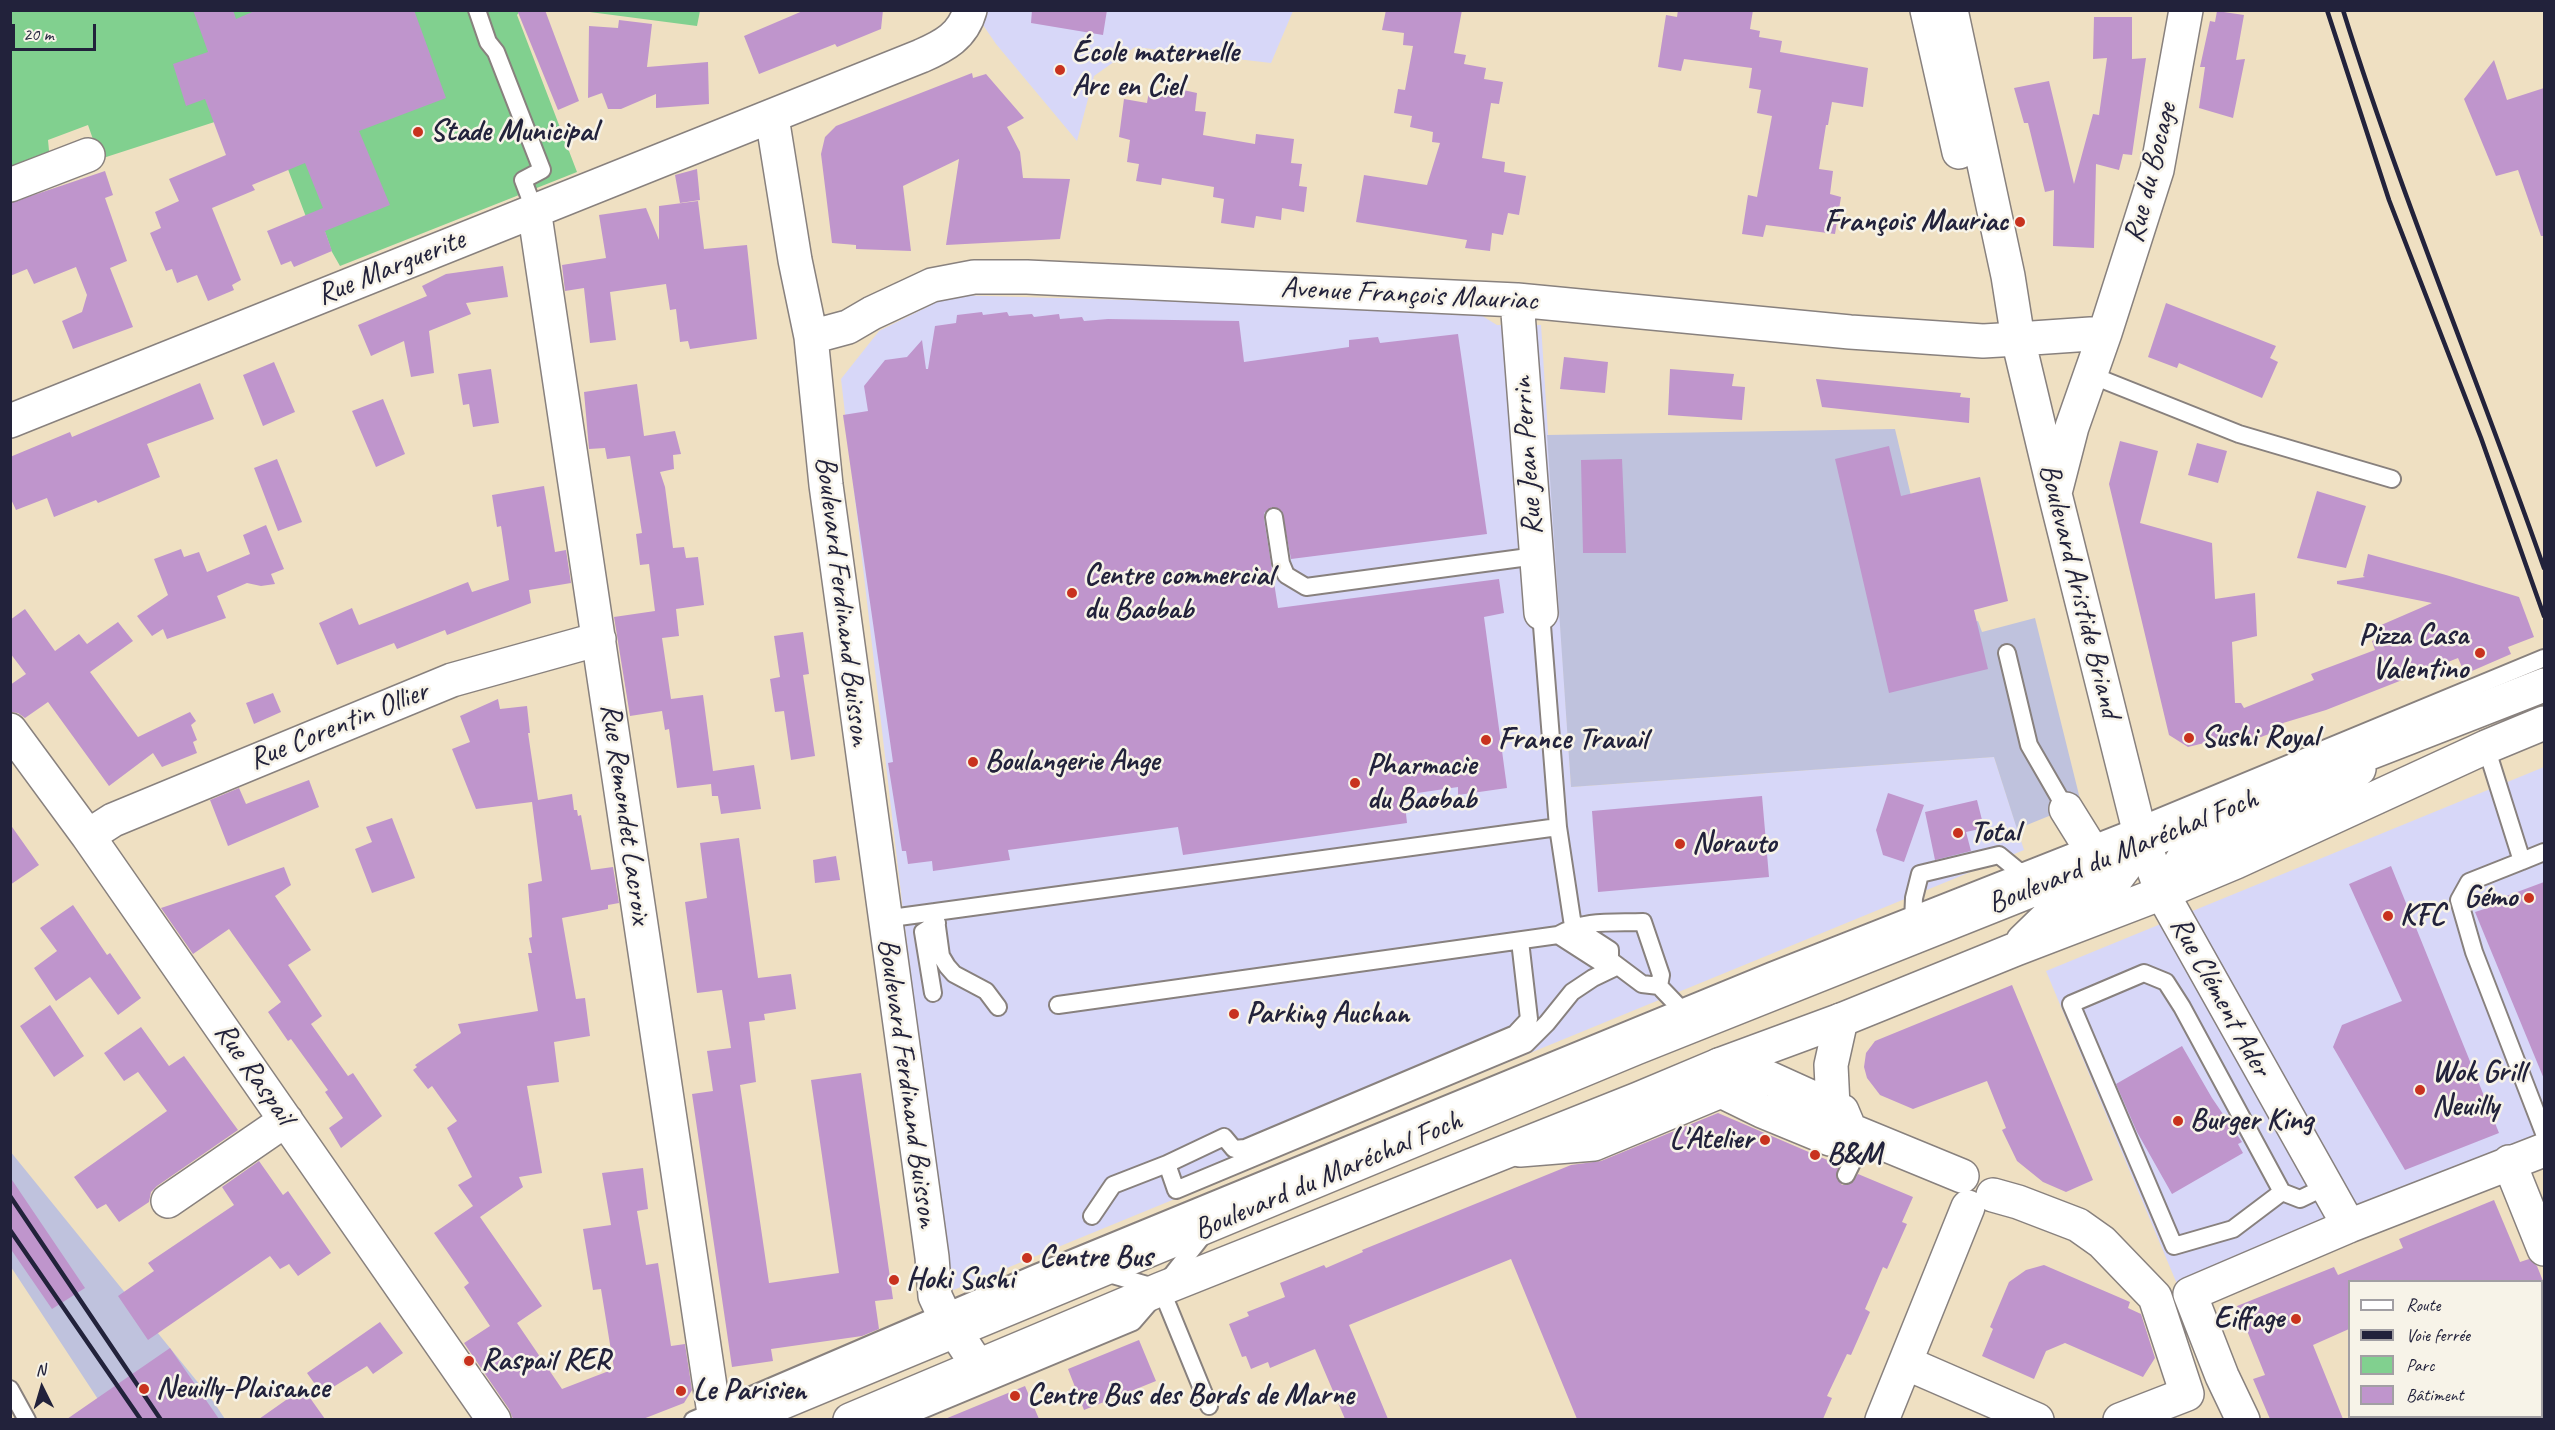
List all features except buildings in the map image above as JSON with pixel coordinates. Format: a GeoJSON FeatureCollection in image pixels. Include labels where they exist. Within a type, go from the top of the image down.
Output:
{"type":"FeatureCollection","features":[{"type":"Feature","properties":{"kind":"street"},"geometry":{"type":"LineString","coordinates":[[772,117],[941,47],[957,35],[967,21],[970,10]]}},
{"type":"Feature","properties":{"kind":"street","name":"Boulevard Aristide Briand"},"geometry":{"type":"LineString","coordinates":[[1927,10],[1989,279],[2018,339]]}},
{"type":"Feature","properties":{"kind":"street","name":"Boulevard Aristide Briand"},"geometry":{"type":"LineString","coordinates":[[1952,10],[2008,276],[2018,339],[2141,835],[2162,893]]}},
{"type":"Feature","properties":{"kind":"street","name":"Rue du Bocage"},"geometry":{"type":"LineString","coordinates":[[2055,494],[2072,427],[2105,333],[2157,170],[2186,10]]}},
{"type":"Feature","properties":{"kind":"street","name":"Rue Marguerite"},"geometry":{"type":"LineString","coordinates":[[10,421],[534,209],[772,117]]}},
{"type":"Feature","properties":{"kind":"street","name":"Boulevard Ferdinand Buisson"},"geometry":{"type":"LineString","coordinates":[[772,117],[795,260],[811,337],[826,485],[930,1245],[935,1296],[948,1323],[978,1366]]}},
{"type":"Feature","properties":{"kind":"street"},"geometry":{"type":"LineString","coordinates":[[10,185],[88,155]]}},
{"type":"Feature","properties":{"kind":"street","name":"Rue Remondet Lacroix"},"geometry":{"type":"LineString","coordinates":[[534,209],[715,1417]]}},
{"type":"Feature","properties":{"kind":"street","name":"Avenue François Mauriac"},"geometry":{"type":"LineString","coordinates":[[811,337],[848,327],[932,285],[974,277],[1038,277],[1516,300],[1850,332],[1983,341],[2018,339]]}},
{"type":"Feature","properties":{"kind":"street","name":"Rue Jean Perrin"},"geometry":{"type":"LineString","coordinates":[[1516,300],[1541,613]]}},
{"type":"Feature","properties":{"kind":"street"},"geometry":{"type":"LineString","coordinates":[[2018,339],[2105,333]]}},
{"type":"Feature","properties":{"kind":"street","name":"Rue Corentin Ollier"},"geometry":{"type":"LineString","coordinates":[[87,836],[113,820],[452,680],[599,639]]}},
{"type":"Feature","properties":{"kind":"street","name":"Boulevard du Maréchal Foch"},"geometry":{"type":"LineString","coordinates":[[715,1417],[948,1323],[1098,1271],[1692,1016],[2030,879],[2141,835],[2395,743],[2544,685]]}},
{"type":"Feature","properties":{"kind":"street","name":"Boulevard du Maréchal Foch"},"geometry":{"type":"LineString","coordinates":[[850,1419],[1161,1289],[1508,1150],[1646,1096],[1720,1078],[1841,1020],[2236,862],[2486,747],[2544,723]]}},
{"type":"Feature","properties":{"kind":"street","name":"Rue Raspail"},"geometry":{"type":"LineString","coordinates":[[10,730],[87,836],[494,1419]]}},
{"type":"Feature","properties":{"kind":"street"},"geometry":{"type":"LineString","coordinates":[[2162,893],[2184,857],[2319,799],[2395,743]]}},
{"type":"Feature","properties":{"kind":"street"},"geometry":{"type":"LineString","coordinates":[[2066,809],[2093,854]]}},
{"type":"Feature","properties":{"kind":"street"},"geometry":{"type":"LineString","coordinates":[[2016,949],[2057,908],[2112,884],[2141,835]]}},
{"type":"Feature","properties":{"kind":"street","name":"Rue Clément Ader"},"geometry":{"type":"LineString","coordinates":[[2162,893],[2349,1226]]}},
{"type":"Feature","properties":{"kind":"street"},"geometry":{"type":"LineString","coordinates":[[1692,1016],[1720,1078],[1747,1068],[1849,1124],[1962,1176],[1956,1187],[1956,1194],[1962,1204],[1981,1201],[2018,1202],[2078,1225],[2102,1242],[2155,1297],[2187,1394],[2120,1419]]}},
{"type":"Feature","properties":{"kind":"street"},"geometry":{"type":"LineString","coordinates":[[1841,1020],[1831,1065],[1849,1124]]}},
{"type":"Feature","properties":{"kind":"street"},"geometry":{"type":"LineString","coordinates":[[168,1201],[286,1120]]}},
{"type":"Feature","properties":{"kind":"street"},"geometry":{"type":"LineString","coordinates":[[2243,1419],[2222,1376],[2190,1294],[2349,1226],[2544,1150]]}},
{"type":"Feature","properties":{"kind":"street"},"geometry":{"type":"LineString","coordinates":[[2509,1162],[2544,1249]]}},
{"type":"Feature","properties":{"kind":"street"},"geometry":{"type":"LineString","coordinates":[[1882,1419],[1981,1201]]}},
{"type":"Feature","properties":{"kind":"street"},"geometry":{"type":"LineString","coordinates":[[1906,1363],[2037,1419]]}},
{"type":"Feature","properties":{"kind":"lane"},"geometry":{"type":"LineString","coordinates":[[477,10],[488,42],[496,52],[542,170],[523,180],[534,209]]}},
{"type":"Feature","properties":{"kind":"lane"},"geometry":{"type":"LineString","coordinates":[[2091,375],[2240,434],[2392,479]]}},
{"type":"Feature","properties":{"kind":"lane"},"geometry":{"type":"LineString","coordinates":[[1274,517],[1281,563],[1286,575],[1306,587],[1536,556]]}},
{"type":"Feature","properties":{"kind":"lane"},"geometry":{"type":"LineString","coordinates":[[1541,613],[1558,827],[1574,926],[1611,951],[1614,963]]}},
{"type":"Feature","properties":{"kind":"lane"},"geometry":{"type":"LineString","coordinates":[[2007,653],[2029,745],[2066,809]]}},
{"type":"Feature","properties":{"kind":"lane"},"geometry":{"type":"LineString","coordinates":[[2141,835],[2544,658]]}},
{"type":"Feature","properties":{"kind":"lane"},"geometry":{"type":"LineString","coordinates":[[2486,747],[2522,861]]}},
{"type":"Feature","properties":{"kind":"lane"},"geometry":{"type":"LineString","coordinates":[[884,919],[936,918],[1558,827]]}},
{"type":"Feature","properties":{"kind":"lane"},"geometry":{"type":"LineString","coordinates":[[2544,852],[2469,882],[2459,900],[2474,951],[2544,1133]]}},
{"type":"Feature","properties":{"kind":"lane"},"geometry":{"type":"LineString","coordinates":[[1913,926],[1920,874],[1999,855],[2030,879]]}},
{"type":"Feature","properties":{"kind":"lane"},"geometry":{"type":"LineString","coordinates":[[933,993],[923,932],[936,918]]}},
{"type":"Feature","properties":{"kind":"lane"},"geometry":{"type":"LineString","coordinates":[[936,918],[941,956],[947,966],[954,974],[986,991],[998,1007]]}},
{"type":"Feature","properties":{"kind":"lane"},"geometry":{"type":"LineString","coordinates":[[1058,1005],[1520,941],[1558,935],[1574,926],[1589,923],[1643,922],[1661,975],[1659,986]]}},
{"type":"Feature","properties":{"kind":"lane"},"geometry":{"type":"LineString","coordinates":[[948,1323],[1036,1273],[1692,1016],[1659,986],[1642,984],[1614,963],[1600,962],[1558,935]]}},
{"type":"Feature","properties":{"kind":"lane"},"geometry":{"type":"LineString","coordinates":[[1092,1216],[1113,1185],[1167,1164],[1224,1137],[1234,1149],[1245,1148],[1515,1034],[1529,1019],[1520,941]]}},
{"type":"Feature","properties":{"kind":"lane"},"geometry":{"type":"LineString","coordinates":[[1167,1164],[1176,1190],[1526,1044],[1547,1023],[1572,992],[1614,963]]}},
{"type":"Feature","properties":{"kind":"lane"},"geometry":{"type":"LineString","coordinates":[[2282,1192],[2233,1229],[2174,1246],[2071,1004],[2144,973],[2166,982],[2182,1007],[2282,1192],[2300,1198],[2326,1186]]}},
{"type":"Feature","properties":{"kind":"lane"},"geometry":{"type":"LineString","coordinates":[[1846,1175],[1849,1124]]}},
{"type":"Feature","properties":{"kind":"lane"},"geometry":{"type":"LineString","coordinates":[[898,1419],[1133,1322],[1211,1224]]}},
{"type":"Feature","properties":{"kind":"lane"},"geometry":{"type":"LineString","coordinates":[[1098,1271],[1161,1289]]}},
{"type":"Feature","properties":{"kind":"lane"},"geometry":{"type":"LineString","coordinates":[[1161,1289],[1209,1406]]}},
{"type":"Feature","properties":{"kind":"lane"},"geometry":{"type":"LineString","coordinates":[[10,1389],[27,1419]]}},
{"type":"Feature","properties":{"kind":"shaded area","name":"École maternelle Arc en Ciel"},"geometry":{"type":"Polygon","coordinates":[[[987,10],[1293,11],[1271,63],[1135,47],[1094,76],[1077,141],[996,44],[983,25],[987,10]]]}},
{"type":"Feature","properties":{"kind":"shaded area"},"geometry":{"type":"Polygon","coordinates":[[[951,295],[1236,303],[1479,314],[1497,325],[1541,325],[1571,787],[1994,757],[2024,850],[951,1291],[904,919],[841,379],[879,331],[951,295]]]}},
{"type":"Feature","properties":{"kind":"shaded area"},"geometry":{"type":"Polygon","coordinates":[[[1895,429],[1943,629],[1978,621],[1982,632],[2035,618],[2081,803],[2017,829],[1994,757],[1571,787],[1547,435],[1895,429]]]}},
{"type":"Feature","properties":{"kind":"shaded area"},"geometry":{"type":"Polygon","coordinates":[[[2544,767],[2544,1137],[2177,1284],[2046,971],[2544,767]]]}},
{"type":"Feature","properties":{"kind":"shaded area"},"geometry":{"type":"Polygon","coordinates":[[[10,1151],[213,1401],[225,1419],[111,1419],[11,1267],[10,1151]]]}},
{"type":"Feature","properties":{"kind":"green space","name":"Stade Municipal"},"geometry":{"type":"Polygon","coordinates":[[[11,10],[520,11],[517,15],[577,172],[340,266],[332,252],[323,226],[311,230],[264,106],[100,159],[88,125],[48,140],[50,161],[11,176],[11,10]]]}},
{"type":"Feature","properties":{"kind":"green space"},"geometry":{"type":"Polygon","coordinates":[[[582,11],[700,11],[697,26],[582,11]]]}},
{"type":"Feature","properties":{"kind":"railway"},"geometry":{"type":"LineString","coordinates":[[2327,10],[2389,200],[2481,438],[2544,616]]}},
{"type":"Feature","properties":{"kind":"railway"},"geometry":{"type":"LineString","coordinates":[[2343,10],[2415,221],[2544,568]]}},
{"type":"Feature","properties":{"kind":"railway"},"geometry":{"type":"LineString","coordinates":[[10,1196],[161,1420]]}},
{"type":"Feature","properties":{"kind":"railway"},"geometry":{"type":"LineString","coordinates":[[10,1230],[141,1420]]}},
{"type":"Feature","properties":{"kind":"place","name":"École maternelle Arc en Ciel"},"geometry":{"type":"Point","coordinates":[1060,70]}},
{"type":"Feature","properties":{"kind":"place","name":"Stade Municipal"},"geometry":{"type":"Point","coordinates":[418,132]}},
{"type":"Feature","properties":{"kind":"place","name":"François Mauriac"},"geometry":{"type":"Point","coordinates":[2020,222]}},
{"type":"Feature","properties":{"kind":"place","name":"Centre commercial du Baobab"},"geometry":{"type":"Point","coordinates":[1072,593]}},
{"type":"Feature","properties":{"kind":"place","name":"Pizza Casa Valentino"},"geometry":{"type":"Point","coordinates":[2480,653]}},
{"type":"Feature","properties":{"kind":"place","name":"Sushi Royal"},"geometry":{"type":"Point","coordinates":[2189,738]}},
{"type":"Feature","properties":{"kind":"place","name":"France Travail"},"geometry":{"type":"Point","coordinates":[1486,740]}},
{"type":"Feature","properties":{"kind":"place","name":"Boulangerie Ange"},"geometry":{"type":"Point","coordinates":[973,762]}},
{"type":"Feature","properties":{"kind":"place","name":"Pharmacie du Baobab"},"geometry":{"type":"Point","coordinates":[1355,783]}},
{"type":"Feature","properties":{"kind":"place","name":"Total"},"geometry":{"type":"Point","coordinates":[1958,833]}},
{"type":"Feature","properties":{"kind":"place","name":"Norauto"},"geometry":{"type":"Point","coordinates":[1680,844]}},
{"type":"Feature","properties":{"kind":"place","name":"Gémo"},"geometry":{"type":"Point","coordinates":[2529,898]}},
{"type":"Feature","properties":{"kind":"place","name":"KFC"},"geometry":{"type":"Point","coordinates":[2388,916]}},
{"type":"Feature","properties":{"kind":"place","name":"Parking Auchan"},"geometry":{"type":"Point","coordinates":[1234,1014]}},
{"type":"Feature","properties":{"kind":"place","name":"Wok Grill Neuilly"},"geometry":{"type":"Point","coordinates":[2420,1090]}},
{"type":"Feature","properties":{"kind":"place","name":"Burger King"},"geometry":{"type":"Point","coordinates":[2178,1121]}},
{"type":"Feature","properties":{"kind":"place","name":"L'Atelier"},"geometry":{"type":"Point","coordinates":[1765,1140]}},
{"type":"Feature","properties":{"kind":"place","name":"B&M"},"geometry":{"type":"Point","coordinates":[1815,1155]}},
{"type":"Feature","properties":{"kind":"place","name":"Centre Bus"},"geometry":{"type":"Point","coordinates":[1027,1258]}},
{"type":"Feature","properties":{"kind":"place","name":"Hoki Sushi"},"geometry":{"type":"Point","coordinates":[894,1280]}},
{"type":"Feature","properties":{"kind":"place","name":"Eiffage"},"geometry":{"type":"Point","coordinates":[2296,1319]}},
{"type":"Feature","properties":{"kind":"place","name":"Raspail RER"},"geometry":{"type":"Point","coordinates":[469,1361]}},
{"type":"Feature","properties":{"kind":"place","name":"Neuilly-Plaisance"},"geometry":{"type":"Point","coordinates":[144,1389]}},
{"type":"Feature","properties":{"kind":"place","name":"Le Parisien"},"geometry":{"type":"Point","coordinates":[681,1391]}},
{"type":"Feature","properties":{"kind":"place","name":"Centre Bus des Bords de Marne"},"geometry":{"type":"Point","coordinates":[1015,1396]}}]}
